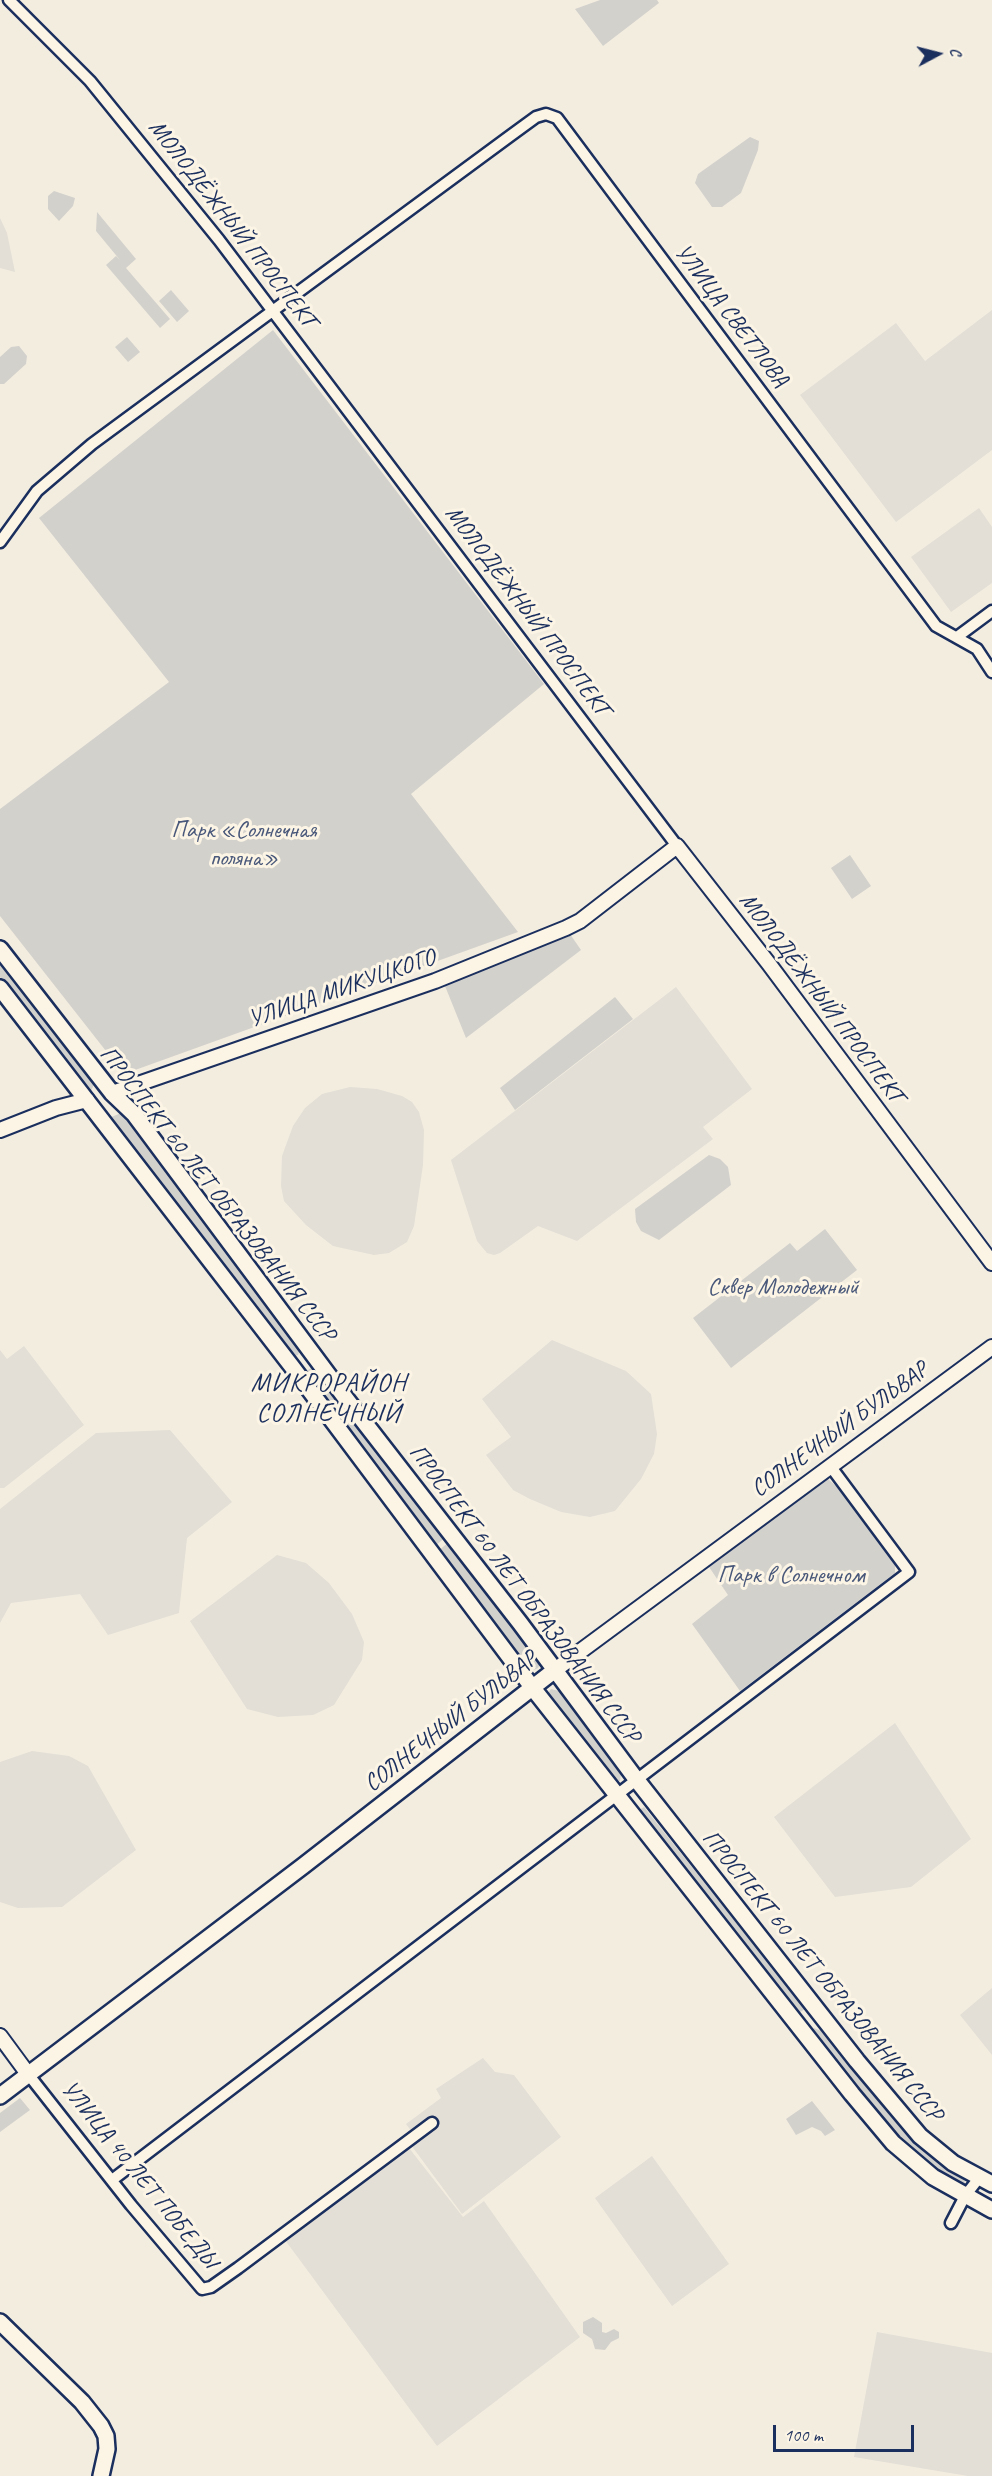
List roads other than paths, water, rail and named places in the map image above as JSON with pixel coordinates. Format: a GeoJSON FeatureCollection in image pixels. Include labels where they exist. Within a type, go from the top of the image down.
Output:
{"type":"FeatureCollection","features":[{"type":"Feature","properties":{"kind":"main road","name":"ПРОСПЕКТ 60 ЛЕТ ОБРАЗОВАНИЯ СССР"},"geometry":{"type":"LineString","coordinates":[[0,949],[112,1093],[134,1114],[312,1354],[636,1779],[820,2015],[920,2136],[953,2163],[985,2181]]}},
{"type":"Feature","properties":{"kind":"main road","name":"ПРОСПЕКТ 60 ЛЕТ ОБРАЗОВАНИЯ СССР"},"geometry":{"type":"LineString","coordinates":[[0,988],[293,1368],[532,1687],[893,2143],[933,2177],[992,2210]]}},
{"type":"Feature","properties":{"kind":"main road","name":"УЛИЦА МИКУЦКОГО"},"geometry":{"type":"LineString","coordinates":[[87,1100],[112,1093]]}},
{"type":"Feature","properties":{"kind":"main road"},"geometry":{"type":"LineString","coordinates":[[293,1368],[312,1354]]}},
{"type":"Feature","properties":{"kind":"main road","name":"СОЛНЕЧНЫЙ БУЛЬВАР"},"geometry":{"type":"LineString","coordinates":[[0,2096],[303,1866],[555,1670]]}},
{"type":"Feature","properties":{"kind":"main road"},"geometry":{"type":"LineString","coordinates":[[799,2026],[820,2015]]}},
{"type":"Feature","properties":{"kind":"main road"},"geometry":{"type":"LineString","coordinates":[[0,2322],[82,2402],[101,2426],[106,2436],[107,2449],[101,2476]]}},
{"type":"Feature","properties":{"kind":"street","name":"МОЛОДЁЖНЫЙ ПРОСПЕКТ"},"geometry":{"type":"LineString","coordinates":[[9,0],[90,81],[219,240],[677,846],[769,964],[992,1263]]}},
{"type":"Feature","properties":{"kind":"street","name":"УЛИЦА СВЕТЛОВА"},"geometry":{"type":"LineString","coordinates":[[273,311],[536,117],[546,114],[557,118],[936,626],[977,649],[992,672]]}},
{"type":"Feature","properties":{"kind":"street"},"geometry":{"type":"LineString","coordinates":[[0,542],[37,491],[92,444],[273,311]]}},
{"type":"Feature","properties":{"kind":"street"},"geometry":{"type":"LineString","coordinates":[[957,637],[992,611]]}},
{"type":"Feature","properties":{"kind":"street","name":"УЛИЦА МИКУЦКОГО"},"geometry":{"type":"LineString","coordinates":[[112,1093],[435,981],[566,928],[579,921],[677,846]]}},
{"type":"Feature","properties":{"kind":"street","name":"УЛИЦА МИКУЦКОГО"},"geometry":{"type":"LineString","coordinates":[[0,1130],[56,1108],[87,1100]]}},
{"type":"Feature","properties":{"kind":"street","name":"СОЛНЕЧНЫЙ БУЛЬВАР"},"geometry":{"type":"LineString","coordinates":[[555,1670],[992,1347]]}},
{"type":"Feature","properties":{"kind":"street"},"geometry":{"type":"LineString","coordinates":[[112,2180],[909,1572],[831,1467]]}},
{"type":"Feature","properties":{"kind":"street","name":"УЛИЦА 40 ЛЕТ ПОБЕДЫ"},"geometry":{"type":"LineString","coordinates":[[0,2036],[112,2180],[202,2289],[211,2287],[432,2123]]}},
{"type":"Feature","properties":{"kind":"street"},"geometry":{"type":"LineString","coordinates":[[951,2223],[965,2196],[985,2181]]}},
{"type":"Feature","properties":{"kind":"district","name":"МИКРОРАЙОН СОЛНЕЧНЫЙ"},"geometry":{"type":"Point","coordinates":[329,1399]}},
{"type":"Feature","properties":{"kind":"park label","name":"Парк «Солнечная поляна»"},"geometry":{"type":"Point","coordinates":[244,845]}},
{"type":"Feature","properties":{"kind":"park label","name":"Сквер Молодежный"},"geometry":{"type":"Point","coordinates":[783,1288]}},
{"type":"Feature","properties":{"kind":"park label","name":"Парк в Солнечном"},"geometry":{"type":"Point","coordinates":[791,1576]}}]}
